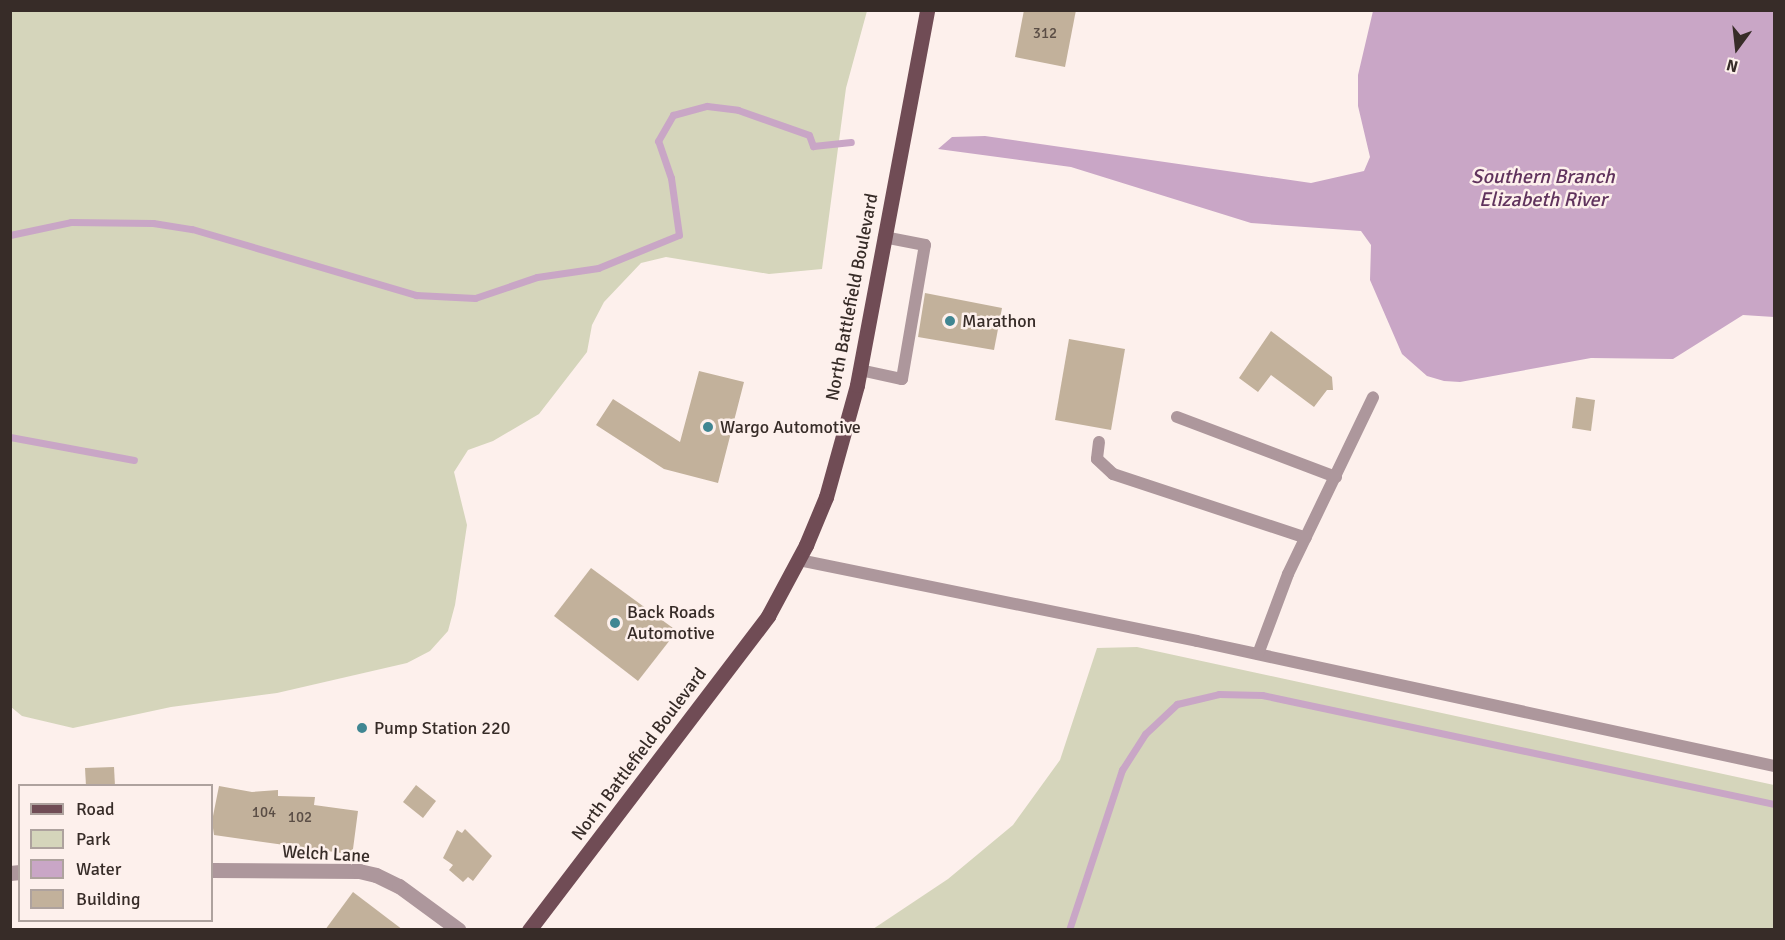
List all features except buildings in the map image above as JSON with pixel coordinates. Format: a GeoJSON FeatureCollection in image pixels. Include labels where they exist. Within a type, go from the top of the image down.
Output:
{"type":"FeatureCollection","features":[{"type":"Feature","properties":{"kind":"main road","name":"North Battlefield Boulevard"},"geometry":{"type":"LineString","coordinates":[[530,930],[768,616],[799,560],[829,486],[860,370],[927,10]]}},
{"type":"Feature","properties":{"kind":"street","name":"Welch Lane"},"geometry":{"type":"LineString","coordinates":[[213,870],[359,871],[376,875],[399,886],[459,930]]}},
{"type":"Feature","properties":{"kind":"lane"},"geometry":{"type":"LineString","coordinates":[[860,370],[902,379],[925,245],[884,237]]}},
{"type":"Feature","properties":{"kind":"lane"},"geometry":{"type":"LineString","coordinates":[[1258,654],[1288,574],[1373,397]]}},
{"type":"Feature","properties":{"kind":"lane"},"geometry":{"type":"LineString","coordinates":[[1177,417],[1336,477]]}},
{"type":"Feature","properties":{"kind":"lane"},"geometry":{"type":"LineString","coordinates":[[1099,442],[1097,459],[1113,474],[1306,538]]}},
{"type":"Feature","properties":{"kind":"lane"},"geometry":{"type":"LineString","coordinates":[[799,560],[1258,654],[1774,766]]}},
{"type":"Feature","properties":{"kind":"green space"},"geometry":{"type":"Polygon","coordinates":[[[10,11],[867,11],[846,88],[822,269],[769,274],[666,257],[641,263],[604,302],[592,325],[587,352],[539,414],[493,441],[468,450],[454,472],[467,525],[455,605],[448,631],[430,651],[407,663],[277,693],[171,707],[73,728],[22,716],[11,707],[10,11]]]}},
{"type":"Feature","properties":{"kind":"green space"},"geometry":{"type":"Polygon","coordinates":[[[1137,647],[1774,785],[1774,929],[873,929],[948,879],[1013,825],[1060,760],[1097,648],[1137,647]]]}},
{"type":"Feature","properties":{"kind":"water","name":"Southern Branch Elizabeth River"},"geometry":{"type":"Polygon","coordinates":[[[1373,11],[1774,11],[1774,317],[1743,315],[1673,359],[1591,358],[1460,382],[1444,381],[1427,376],[1402,354],[1370,280],[1371,245],[1361,231],[1251,223],[1071,167],[938,149],[952,137],[985,136],[1311,183],[1364,171],[1370,157],[1358,106],[1358,75],[1373,11]]]}},
{"type":"Feature","properties":{"kind":"waterway"},"geometry":{"type":"LineString","coordinates":[[10,235],[71,222],[153,223],[192,229],[416,295],[475,298],[537,277],[598,268],[679,235],[671,178],[658,141],[673,115],[707,106],[738,110],[809,135],[813,146],[851,142]]}},
{"type":"Feature","properties":{"kind":"waterway"},"geometry":{"type":"LineString","coordinates":[[10,437],[134,460]]}},
{"type":"Feature","properties":{"kind":"waterway"},"geometry":{"type":"LineString","coordinates":[[1069,930],[1122,770],[1145,734],[1177,704],[1219,694],[1262,695],[1774,804]]}},
{"type":"Feature","properties":{"kind":"place","name":"Marathon"},"geometry":{"type":"Point","coordinates":[950,321]}},
{"type":"Feature","properties":{"kind":"place","name":"Wargo Automotive"},"geometry":{"type":"Point","coordinates":[708,427]}},
{"type":"Feature","properties":{"kind":"place","name":"Back Roads Automotive"},"geometry":{"type":"Point","coordinates":[615,623]}},
{"type":"Feature","properties":{"kind":"place","name":"Pump Station 220"},"geometry":{"type":"Point","coordinates":[362,728]}}]}
